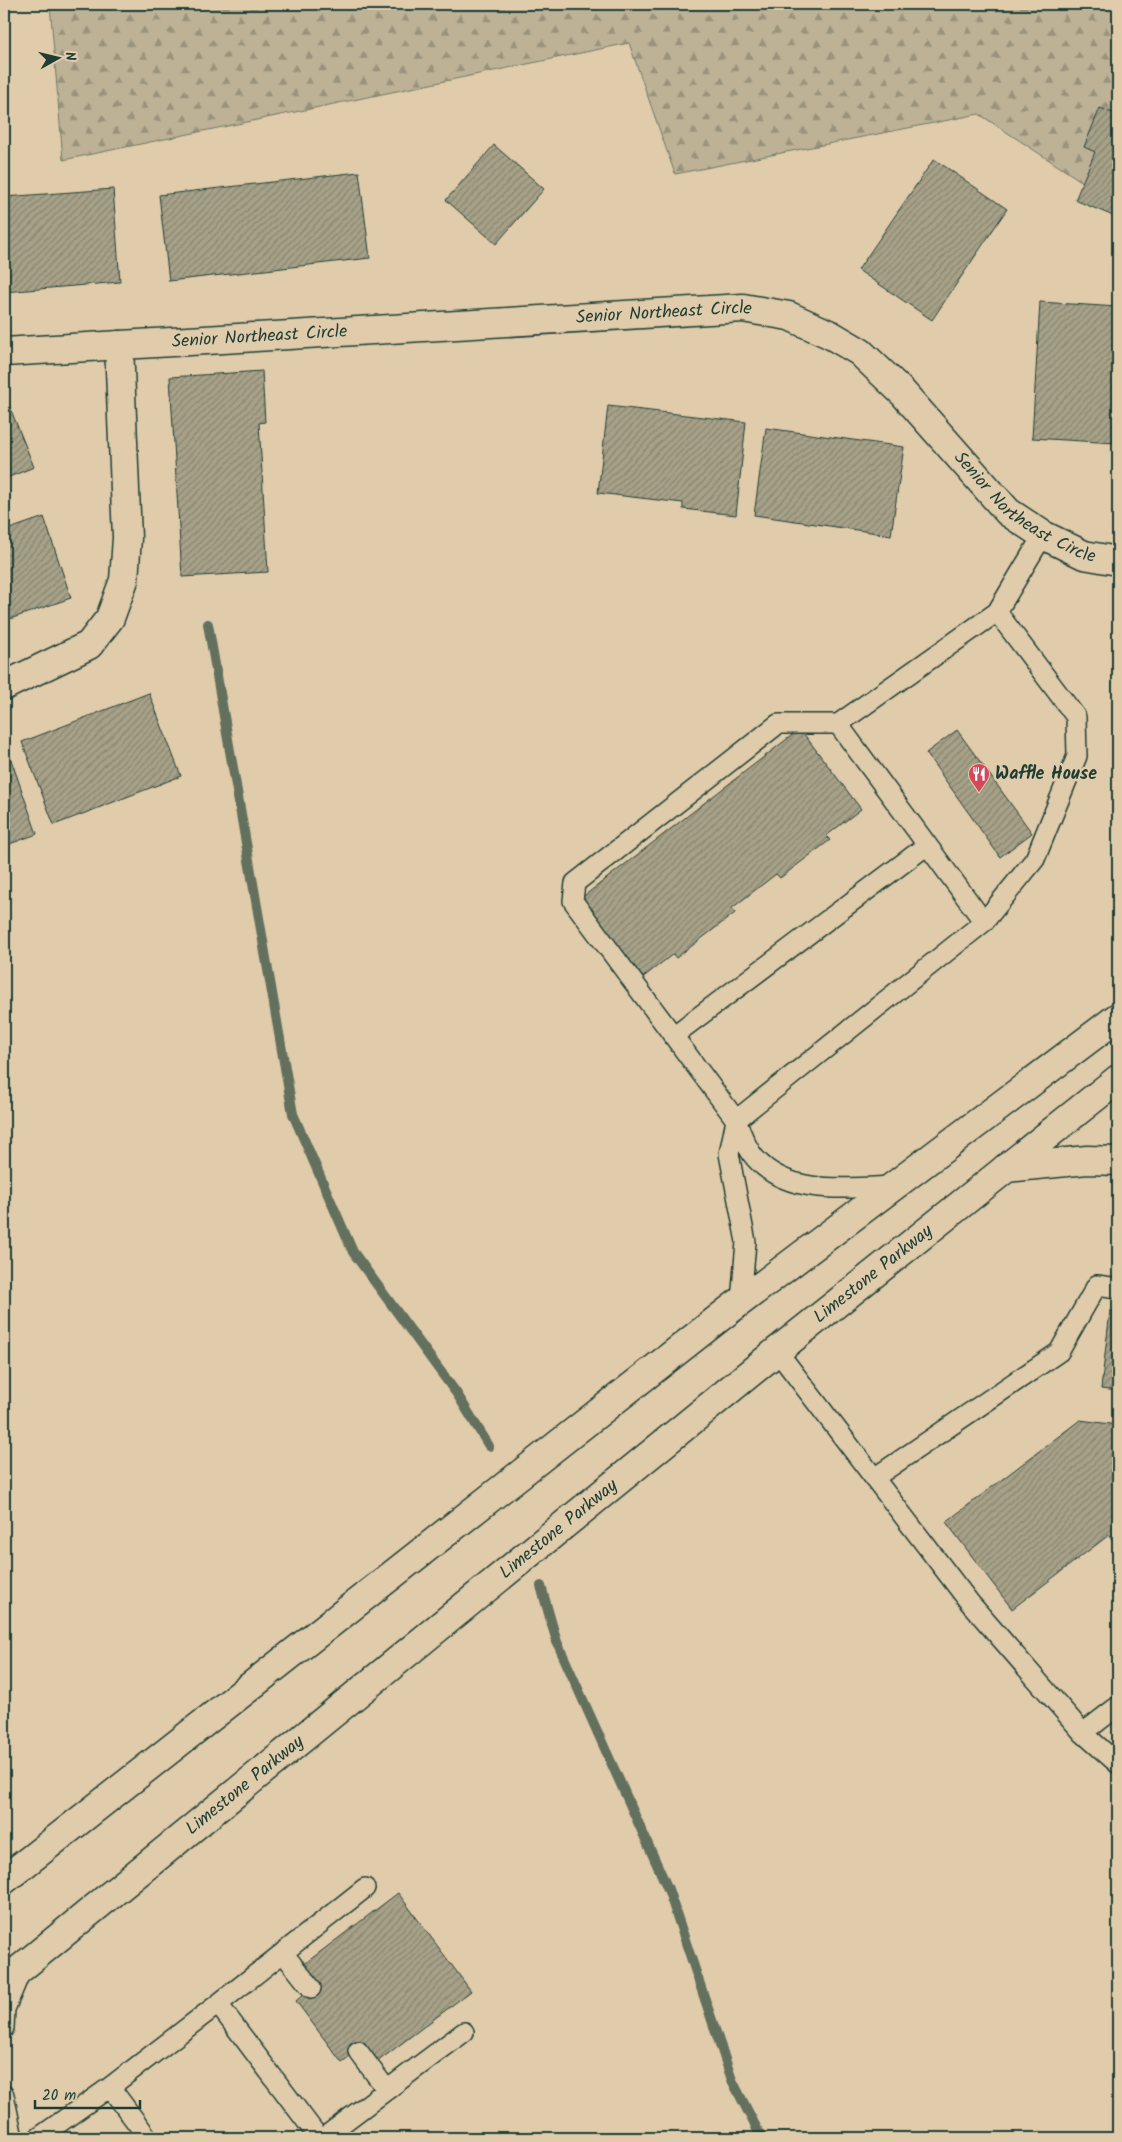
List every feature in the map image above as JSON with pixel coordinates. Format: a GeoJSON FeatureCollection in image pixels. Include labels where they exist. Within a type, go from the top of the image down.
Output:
{"type":"FeatureCollection","features":[{"type":"Feature","properties":{"kind":"main road","name":"Senior Northeast Circle"},"geometry":{"type":"LineString","coordinates":[[4,352],[743,308],[788,316],[831,335],[860,352],[903,393],[1008,512],[1043,535],[1084,555],[1118,561]]}},
{"type":"Feature","properties":{"kind":"main road"},"geometry":{"type":"LineString","coordinates":[[4,686],[89,645],[110,618],[124,580],[127,538],[119,345]]}},
{"type":"Feature","properties":{"kind":"main road"},"geometry":{"type":"LineString","coordinates":[[4,1880],[741,1301],[1118,1017]]}},
{"type":"Feature","properties":{"kind":"main road","name":"Limestone Parkway"},"geometry":{"type":"LineString","coordinates":[[14,1974],[777,1351],[1118,1080]]}},
{"type":"Feature","properties":{"kind":"main road"},"geometry":{"type":"LineString","coordinates":[[1006,1168],[1087,1160],[1118,1161]]}},
{"type":"Feature","properties":{"kind":"lane"},"geometry":{"type":"LineString","coordinates":[[893,1186],[830,1188],[780,1178],[754,1157],[736,1120],[573,901],[576,883],[778,724],[838,724],[997,612],[1043,535]]}},
{"type":"Feature","properties":{"kind":"lane"},"geometry":{"type":"LineString","coordinates":[[741,1301],[746,1242],[729,1154],[736,1120],[984,922],[1035,859],[1077,756],[1076,717],[997,612]]}},
{"type":"Feature","properties":{"kind":"lane"},"geometry":{"type":"LineString","coordinates":[[838,724],[926,846],[984,922]]}},
{"type":"Feature","properties":{"kind":"lane"},"geometry":{"type":"LineString","coordinates":[[673,1036],[926,846]]}},
{"type":"Feature","properties":{"kind":"lane"},"geometry":{"type":"LineString","coordinates":[[874,1478],[1059,1352],[1097,1285],[1118,1288]]}},
{"type":"Feature","properties":{"kind":"lane"},"geometry":{"type":"LineString","coordinates":[[777,1351],[970,1603],[1083,1733],[1118,1764]]}},
{"type":"Feature","properties":{"kind":"lane"},"geometry":{"type":"LineString","coordinates":[[1083,1733],[1118,1706]]}},
{"type":"Feature","properties":{"kind":"lane"},"geometry":{"type":"LineString","coordinates":[[38,2138],[110,2087],[284,1954],[365,1888]]}},
{"type":"Feature","properties":{"kind":"lane"},"geometry":{"type":"LineString","coordinates":[[284,1954],[311,1988]]}},
{"type":"Feature","properties":{"kind":"lane"},"geometry":{"type":"LineString","coordinates":[[4,2028],[5,2009],[14,1974]]}},
{"type":"Feature","properties":{"kind":"lane"},"geometry":{"type":"LineString","coordinates":[[218,2004],[321,2138],[464,2032]]}},
{"type":"Feature","properties":{"kind":"lane"},"geometry":{"type":"LineString","coordinates":[[358,2051],[387,2090]]}},
{"type":"Feature","properties":{"kind":"lane"},"geometry":{"type":"LineString","coordinates":[[110,2087],[148,2138]]}},
{"type":"Feature","properties":{"kind":"lane"},"geometry":{"type":"LineString","coordinates":[[4,2095],[13,2138]]}},
{"type":"Feature","properties":{"kind":"green space"},"geometry":{"type":"Polygon","coordinates":[[[50,4],[1118,4],[1118,116],[1104,196],[979,114],[675,174],[629,43],[63,160],[50,4]]]}},
{"type":"Feature","properties":{"kind":"building"},"geometry":{"type":"Polygon","coordinates":[[[1100,108],[1118,115],[1118,218],[1075,200],[1095,152],[1084,147],[1100,108]]]}},
{"type":"Feature","properties":{"kind":"building"},"geometry":{"type":"Polygon","coordinates":[[[494,145],[544,189],[496,244],[446,200],[494,145]]]}},
{"type":"Feature","properties":{"kind":"building"},"geometry":{"type":"Polygon","coordinates":[[[934,159],[1007,209],[932,320],[858,270],[934,159]]]}},
{"type":"Feature","properties":{"kind":"building"},"geometry":{"type":"Polygon","coordinates":[[[359,172],[370,258],[169,281],[159,195],[359,172]]]}},
{"type":"Feature","properties":{"kind":"building"},"geometry":{"type":"Polygon","coordinates":[[[113,189],[120,282],[4,292],[4,197],[113,189]]]}},
{"type":"Feature","properties":{"kind":"building"},"geometry":{"type":"Polygon","coordinates":[[[1040,302],[1118,307],[1118,390],[1115,443],[1032,438],[1040,302]]]}},
{"type":"Feature","properties":{"kind":"building"},"geometry":{"type":"Polygon","coordinates":[[[262,371],[265,422],[259,423],[268,572],[182,577],[170,377],[262,371]]]}},
{"type":"Feature","properties":{"kind":"building"},"geometry":{"type":"Polygon","coordinates":[[[4,393],[34,467],[4,479],[4,393]]]}},
{"type":"Feature","properties":{"kind":"building"},"geometry":{"type":"Polygon","coordinates":[[[608,406],[746,422],[736,515],[683,509],[683,503],[598,493],[608,406]]]}},
{"type":"Feature","properties":{"kind":"building"},"geometry":{"type":"Polygon","coordinates":[[[766,428],[904,447],[891,535],[754,515],[766,428]]]}},
{"type":"Feature","properties":{"kind":"building"},"geometry":{"type":"Polygon","coordinates":[[[44,517],[71,598],[4,621],[4,531],[44,517]]]}},
{"type":"Feature","properties":{"kind":"building"},"geometry":{"type":"Polygon","coordinates":[[[149,693],[181,776],[54,825],[22,742],[149,693]]]}},
{"type":"Feature","properties":{"kind":"building"},"geometry":{"type":"Polygon","coordinates":[[[800,729],[861,809],[826,836],[830,840],[780,878],[776,874],[732,908],[735,913],[676,958],[673,954],[641,979],[580,899],[800,729]]]}},
{"type":"Feature","properties":{"kind":"building","name":"Waffle House"},"geometry":{"type":"Polygon","coordinates":[[[957,730],[1032,833],[1000,857],[926,753],[957,730]]]}},
{"type":"Feature","properties":{"kind":"building"},"geometry":{"type":"Polygon","coordinates":[[[8,751],[37,834],[4,846],[4,753],[8,751]]]}},
{"type":"Feature","properties":{"kind":"building"},"geometry":{"type":"Polygon","coordinates":[[[1110,1311],[1118,1312],[1118,1391],[1101,1389],[1110,1311]]]}},
{"type":"Feature","properties":{"kind":"building"},"geometry":{"type":"Polygon","coordinates":[[[1080,1420],[1118,1425],[1118,1548],[1109,1535],[1012,1609],[946,1522],[1080,1420]]]}},
{"type":"Feature","properties":{"kind":"building"},"geometry":{"type":"Polygon","coordinates":[[[398,1893],[471,1991],[377,2062],[365,2046],[342,2063],[296,2001],[311,1988],[303,1965],[398,1893]]]}},
{"type":"Feature","properties":{"kind":"waterway"},"geometry":{"type":"LineString","coordinates":[[208,624],[293,1114],[353,1252],[457,1394],[489,1446]]}},
{"type":"Feature","properties":{"kind":"waterway"},"geometry":{"type":"LineString","coordinates":[[541,1586],[557,1642],[668,1889],[732,2080],[759,2133],[764,2138]]}},
{"type":"Feature","properties":{"kind":"place","name":"Waffle House"},"geometry":{"type":"Point","coordinates":[979,793]}}]}
